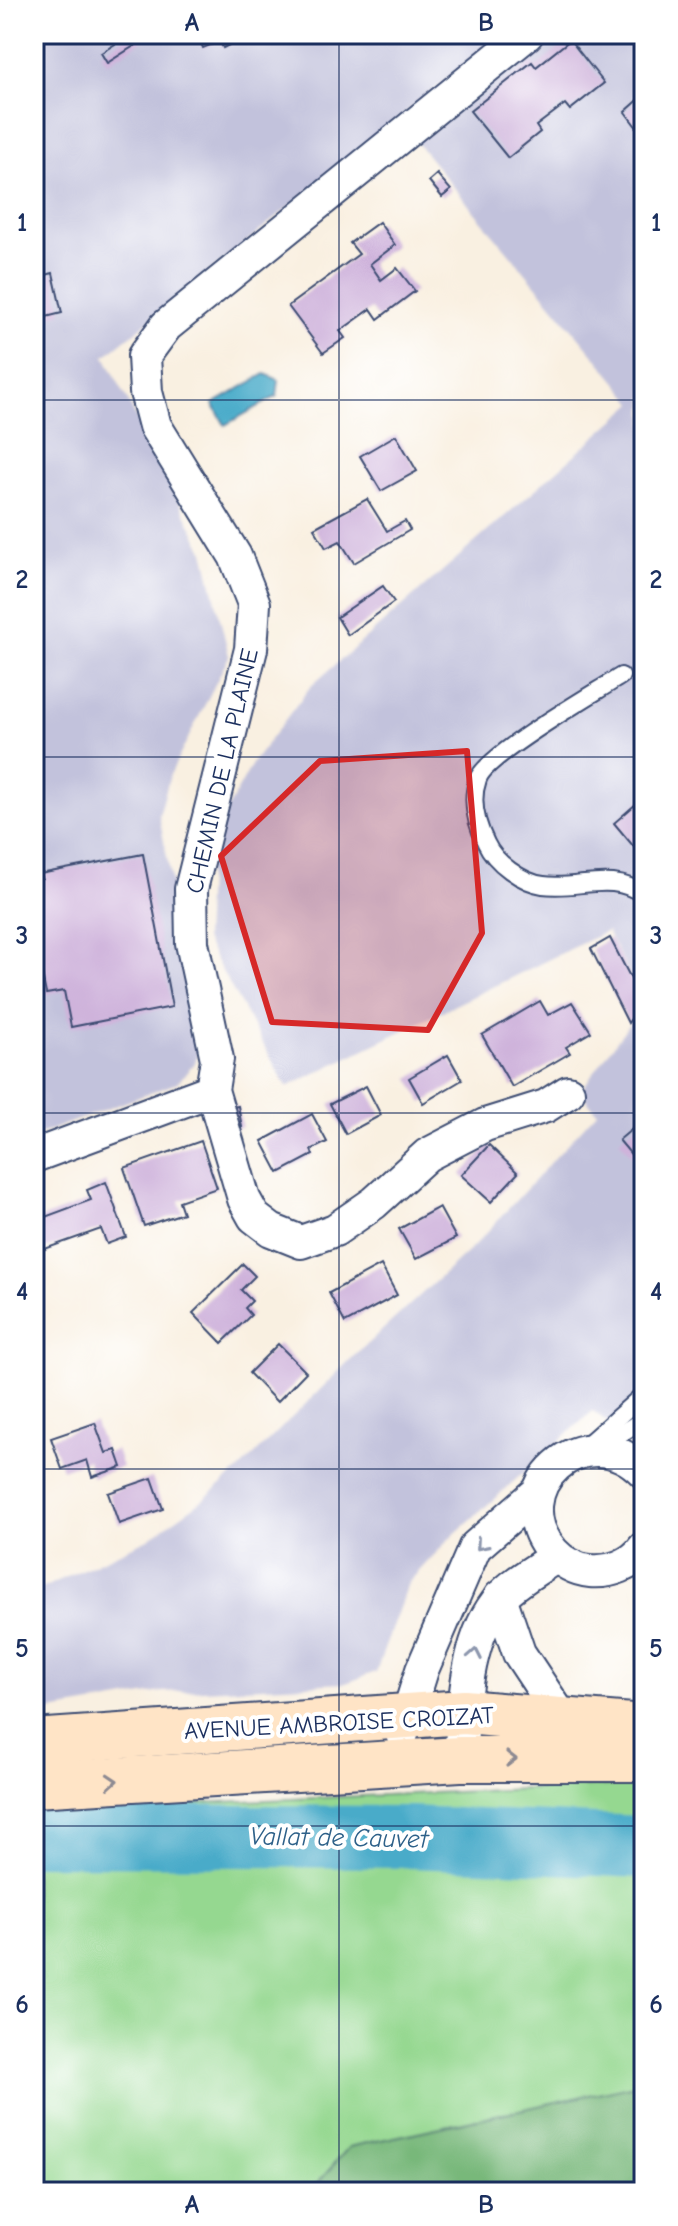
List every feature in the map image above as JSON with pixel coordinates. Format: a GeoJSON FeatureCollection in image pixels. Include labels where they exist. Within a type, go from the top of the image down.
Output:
{"type":"FeatureCollection","features":[{"type":"Feature","properties":{"kind":"main road","name":"AVENUE AMBROISE CROIZAT"},"geometry":{"type":"LineString","coordinates":[[34,1742],[464,1712],[644,1727]]}},
{"type":"Feature","properties":{"kind":"main road","name":"AVENUE AMBROISE CROIZAT"},"geometry":{"type":"LineString","coordinates":[[34,1785],[460,1759],[644,1759]]}},
{"type":"Feature","properties":{"kind":"street","name":"CHEMIN DE LA PLAINE"},"geometry":{"type":"LineString","coordinates":[[212,1090],[217,1059],[192,943],[191,889],[251,649],[254,604],[235,556],[155,426],[146,392],[144,356],[166,326],[527,34]]}},
{"type":"Feature","properties":{"kind":"street"},"geometry":{"type":"LineString","coordinates":[[34,1156],[212,1090],[244,1199],[254,1217],[271,1230],[301,1242],[335,1230],[374,1203],[427,1155],[485,1125],[546,1106],[568,1092]]}},
{"type":"Feature","properties":{"kind":"street"},"geometry":{"type":"LineString","coordinates":[[395,1763],[407,1715],[475,1547],[538,1492],[547,1474],[561,1460],[588,1450],[616,1451],[633,1460],[644,1472]]}},
{"type":"Feature","properties":{"kind":"street"},"geometry":{"type":"LineString","coordinates":[[538,1492],[538,1527],[556,1556],[572,1566],[589,1571],[617,1568],[643,1552]]}},
{"type":"Feature","properties":{"kind":"street"},"geometry":{"type":"LineString","coordinates":[[460,1759],[464,1712],[478,1639],[500,1597],[556,1556]]}},
{"type":"Feature","properties":{"kind":"street"},"geometry":{"type":"LineString","coordinates":[[500,1597],[519,1653],[562,1718]]}},
{"type":"Feature","properties":{"kind":"lane"},"geometry":{"type":"LineString","coordinates":[[621,676],[499,755],[478,777],[474,815],[488,848],[517,876],[544,885],[610,881],[632,886],[644,895]]}},
{"type":"Feature","properties":{"kind":"lane"},"geometry":{"type":"LineString","coordinates":[[588,1450],[644,1394]]}},
{"type":"Feature","properties":{"kind":"lane"},"geometry":{"type":"LineString","coordinates":[[588,1450],[644,1419]]}},
{"type":"Feature","properties":{"kind":"highlighted area"},"geometry":{"type":"Polygon","coordinates":[[[467,751],[482,933],[428,1030],[272,1022],[221,856],[320,761],[467,751]]]}},
{"type":"Feature","properties":{"kind":"shaded area"},"geometry":{"type":"Polygon","coordinates":[[[34,34],[502,34],[105,356],[204,551],[229,656],[170,775],[159,815],[201,1039],[195,1063],[177,1083],[34,1136],[34,34]]]}},
{"type":"Feature","properties":{"kind":"shaded area"},"geometry":{"type":"Polygon","coordinates":[[[520,34],[644,34],[644,1001],[607,931],[287,1087],[204,939],[209,843],[253,762],[310,687],[634,403],[407,131],[520,34]]]}},
{"type":"Feature","properties":{"kind":"shaded area"},"geometry":{"type":"Polygon","coordinates":[[[644,1003],[644,1451],[593,1411],[450,1538],[408,1583],[376,1672],[346,1683],[162,1692],[34,1714],[34,1592],[148,1539],[200,1502],[238,1471],[353,1357],[476,1244],[597,1112],[580,1092],[644,1003]]]}},
{"type":"Feature","properties":{"kind":"green space"},"geometry":{"type":"Polygon","coordinates":[[[644,1784],[644,2083],[349,2147],[310,2192],[34,2192],[34,1810],[644,1784]]]}},
{"type":"Feature","properties":{"kind":"green space"},"geometry":{"type":"Polygon","coordinates":[[[644,2083],[644,2192],[310,2192],[349,2147],[644,2083]]]}},
{"type":"Feature","properties":{"kind":"water"},"geometry":{"type":"Polygon","coordinates":[[[265,374],[279,380],[277,396],[225,425],[213,404],[265,374]]]}},
{"type":"Feature","properties":{"kind":"building"},"geometry":{"type":"Polygon","coordinates":[[[131,34],[153,34],[107,63],[101,53],[131,34]]]}},
{"type":"Feature","properties":{"kind":"building"},"geometry":{"type":"Polygon","coordinates":[[[197,34],[250,34],[223,48],[220,41],[203,48],[197,34]]]}},
{"type":"Feature","properties":{"kind":"building"},"geometry":{"type":"Polygon","coordinates":[[[570,40],[604,83],[570,110],[565,104],[536,126],[540,132],[508,158],[470,111],[532,62],[536,67],[570,40]]]}},
{"type":"Feature","properties":{"kind":"building"},"geometry":{"type":"Polygon","coordinates":[[[644,95],[644,137],[625,112],[644,95]]]}},
{"type":"Feature","properties":{"kind":"building"},"geometry":{"type":"Polygon","coordinates":[[[437,174],[451,190],[442,197],[429,181],[437,174]]]}},
{"type":"Feature","properties":{"kind":"building"},"geometry":{"type":"Polygon","coordinates":[[[379,222],[395,245],[370,264],[381,280],[397,268],[415,291],[378,319],[371,309],[340,331],[345,338],[323,353],[288,306],[359,254],[350,243],[379,222]]]}},
{"type":"Feature","properties":{"kind":"building"},"geometry":{"type":"Polygon","coordinates":[[[53,273],[62,313],[34,320],[34,278],[53,273]]]}},
{"type":"Feature","properties":{"kind":"building"},"geometry":{"type":"Polygon","coordinates":[[[396,435],[417,471],[381,491],[360,456],[396,435]]]}},
{"type":"Feature","properties":{"kind":"building"},"geometry":{"type":"Polygon","coordinates":[[[367,499],[387,531],[405,521],[410,530],[354,563],[340,541],[326,548],[314,528],[367,499]]]}},
{"type":"Feature","properties":{"kind":"building"},"geometry":{"type":"Polygon","coordinates":[[[383,586],[394,602],[348,635],[337,617],[383,586]]]}},
{"type":"Feature","properties":{"kind":"building"},"geometry":{"type":"Polygon","coordinates":[[[644,797],[644,859],[614,823],[644,797]]]}},
{"type":"Feature","properties":{"kind":"building"},"geometry":{"type":"Polygon","coordinates":[[[143,854],[172,1007],[71,1027],[64,991],[46,994],[34,934],[34,880],[42,878],[40,874],[143,854]]]}},
{"type":"Feature","properties":{"kind":"building"},"geometry":{"type":"Polygon","coordinates":[[[610,938],[643,1002],[628,1023],[591,949],[610,938]]]}},
{"type":"Feature","properties":{"kind":"building"},"geometry":{"type":"Polygon","coordinates":[[[540,1001],[548,1015],[572,1002],[591,1032],[566,1047],[570,1053],[512,1087],[482,1035],[540,1001]]]}},
{"type":"Feature","properties":{"kind":"building"},"geometry":{"type":"Polygon","coordinates":[[[448,1055],[462,1080],[423,1103],[409,1078],[448,1055]]]}},
{"type":"Feature","properties":{"kind":"building"},"geometry":{"type":"Polygon","coordinates":[[[366,1086],[381,1115],[346,1134],[330,1104],[366,1086]]]}},
{"type":"Feature","properties":{"kind":"building"},"geometry":{"type":"Polygon","coordinates":[[[238,1106],[242,1127],[233,1129],[228,1108],[238,1106]]]}},
{"type":"Feature","properties":{"kind":"building"},"geometry":{"type":"Polygon","coordinates":[[[312,1114],[327,1142],[311,1150],[313,1155],[279,1173],[262,1141],[312,1114]]]}},
{"type":"Feature","properties":{"kind":"building"},"geometry":{"type":"Polygon","coordinates":[[[644,1119],[644,1170],[619,1140],[644,1119]]]}},
{"type":"Feature","properties":{"kind":"building"},"geometry":{"type":"Polygon","coordinates":[[[201,1141],[217,1188],[179,1201],[183,1213],[144,1226],[124,1168],[201,1141]]]}},
{"type":"Feature","properties":{"kind":"building"},"geometry":{"type":"Polygon","coordinates":[[[489,1145],[518,1173],[491,1202],[461,1175],[489,1145]]]}},
{"type":"Feature","properties":{"kind":"building"},"geometry":{"type":"Polygon","coordinates":[[[106,1182],[126,1237],[107,1244],[101,1229],[42,1250],[34,1221],[91,1200],[87,1190],[106,1182]]]}},
{"type":"Feature","properties":{"kind":"building"},"geometry":{"type":"Polygon","coordinates":[[[439,1207],[456,1238],[416,1259],[399,1229],[439,1207]]]}},
{"type":"Feature","properties":{"kind":"building"},"geometry":{"type":"Polygon","coordinates":[[[243,1264],[255,1276],[241,1290],[252,1301],[245,1308],[251,1315],[222,1343],[193,1313],[243,1264]]]}},
{"type":"Feature","properties":{"kind":"building"},"geometry":{"type":"Polygon","coordinates":[[[381,1265],[397,1295],[345,1323],[329,1293],[381,1265]]]}},
{"type":"Feature","properties":{"kind":"building"},"geometry":{"type":"Polygon","coordinates":[[[278,1344],[306,1372],[277,1402],[249,1373],[278,1344]]]}},
{"type":"Feature","properties":{"kind":"building"},"geometry":{"type":"Polygon","coordinates":[[[95,1423],[106,1453],[116,1450],[122,1467],[92,1477],[87,1460],[62,1469],[51,1438],[95,1423]]]}},
{"type":"Feature","properties":{"kind":"building"},"geometry":{"type":"Polygon","coordinates":[[[152,1478],[163,1509],[119,1524],[108,1493],[152,1478]]]}},
{"type":"Feature","properties":{"kind":"waterway","name":"Vallat de Cauvet"},"geometry":{"type":"LineString","coordinates":[[34,1835],[410,1837],[644,1847]]}}]}
